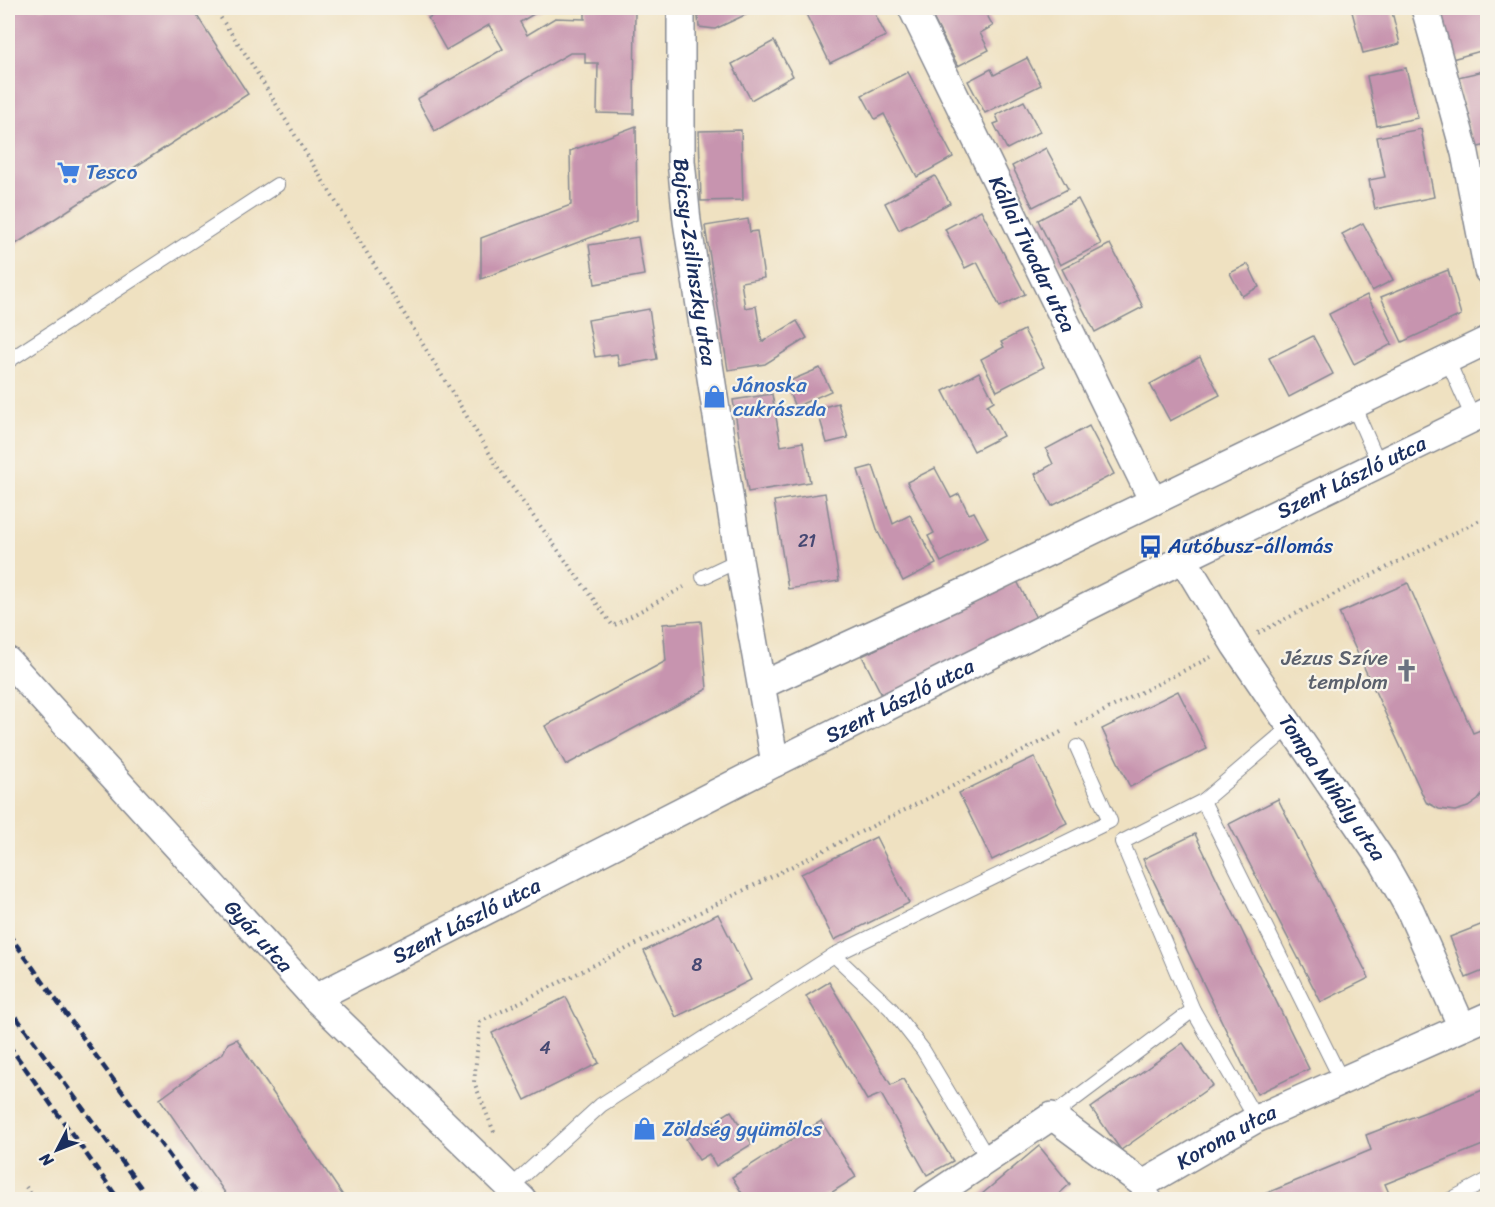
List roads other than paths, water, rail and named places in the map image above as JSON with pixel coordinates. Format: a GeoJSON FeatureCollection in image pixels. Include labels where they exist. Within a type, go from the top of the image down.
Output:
{"type":"FeatureCollection","features":[{"type":"Feature","properties":{"kind":"street","name":"Bajcsy-Zsilinszky utca"},"geometry":{"type":"LineString","coordinates":[[681,8],[681,161],[686,211],[739,560],[775,763]]}},
{"type":"Feature","properties":{"kind":"street","name":"Kállai Tivadar utca"},"geometry":{"type":"LineString","coordinates":[[912,8],[1153,501]]}},
{"type":"Feature","properties":{"kind":"street"},"geometry":{"type":"LineString","coordinates":[[1425,8],[1465,153],[1488,271]]}},
{"type":"Feature","properties":{"kind":"street"},"geometry":{"type":"LineString","coordinates":[[762,686],[977,586],[1488,340]]}},
{"type":"Feature","properties":{"kind":"street","name":"Szent László utca"},"geometry":{"type":"LineString","coordinates":[[315,998],[775,763],[1183,559],[1480,414]]}},
{"type":"Feature","properties":{"kind":"street","name":"Tompa Mihály utca"},"geometry":{"type":"LineString","coordinates":[[1183,559],[1235,645],[1383,862],[1410,910],[1462,1027]]}},
{"type":"Feature","properties":{"kind":"street","name":"Gyár utca"},"geometry":{"type":"LineString","coordinates":[[8,661],[315,998],[517,1193]]}},
{"type":"Feature","properties":{"kind":"street","name":"Korona utca"},"geometry":{"type":"LineString","coordinates":[[1052,1116],[1150,1192],[1256,1119],[1488,1016]]}},
{"type":"Feature","properties":{"kind":"street"},"geometry":{"type":"LineString","coordinates":[[927,1200],[1052,1116]]}},
{"type":"Feature","properties":{"kind":"lane"},"geometry":{"type":"LineString","coordinates":[[8,360],[277,185]]}},
{"type":"Feature","properties":{"kind":"lane"},"geometry":{"type":"LineString","coordinates":[[1447,359],[1480,414]]}},
{"type":"Feature","properties":{"kind":"lane"},"geometry":{"type":"LineString","coordinates":[[1353,405],[1379,464]]}},
{"type":"Feature","properties":{"kind":"lane"},"geometry":{"type":"LineString","coordinates":[[702,577],[739,560]]}},
{"type":"Feature","properties":{"kind":"lane"},"geometry":{"type":"LineString","coordinates":[[1122,842],[1203,801],[1290,727]]}},
{"type":"Feature","properties":{"kind":"lane"},"geometry":{"type":"LineString","coordinates":[[1077,747],[1110,821],[1122,842],[1193,1010],[1256,1119]]}},
{"type":"Feature","properties":{"kind":"lane"},"geometry":{"type":"LineString","coordinates":[[1203,801],[1342,1081]]}},
{"type":"Feature","properties":{"kind":"lane"},"geometry":{"type":"LineString","coordinates":[[517,1193],[601,1105],[834,955],[1110,821]]}},
{"type":"Feature","properties":{"kind":"lane"},"geometry":{"type":"LineString","coordinates":[[834,955],[891,1009],[923,1050],[988,1159]]}},
{"type":"Feature","properties":{"kind":"lane"},"geometry":{"type":"LineString","coordinates":[[1052,1116],[1193,1010]]}},
{"type":"Feature","properties":{"kind":"lane"},"geometry":{"type":"LineString","coordinates":[[1450,1200],[1488,1180]]}},
{"type":"Feature","properties":{"kind":"railway"},"geometry":{"type":"LineString","coordinates":[[8,933],[202,1200]]}},
{"type":"Feature","properties":{"kind":"railway"},"geometry":{"type":"LineString","coordinates":[[8,1006],[150,1200]]}},
{"type":"Feature","properties":{"kind":"railway"},"geometry":{"type":"LineString","coordinates":[[8,1044],[119,1200]]}},
{"type":"Feature","properties":{"kind":"place","name":"Tesco"},"geometry":{"type":"Point","coordinates":[68,172]}},
{"type":"Feature","properties":{"kind":"place","name":"Jánoska cukrászda"},"geometry":{"type":"Point","coordinates":[715,397]}},
{"type":"Feature","properties":{"kind":"place","name":"Autóbusz-állomás"},"geometry":{"type":"Point","coordinates":[1150,546]}},
{"type":"Feature","properties":{"kind":"place","name":"Jézus Szíve templom"},"geometry":{"type":"Point","coordinates":[1406,670]}},
{"type":"Feature","properties":{"kind":"place","name":"Zöldség gyümölcs"},"geometry":{"type":"Point","coordinates":[644,1129]}}]}
